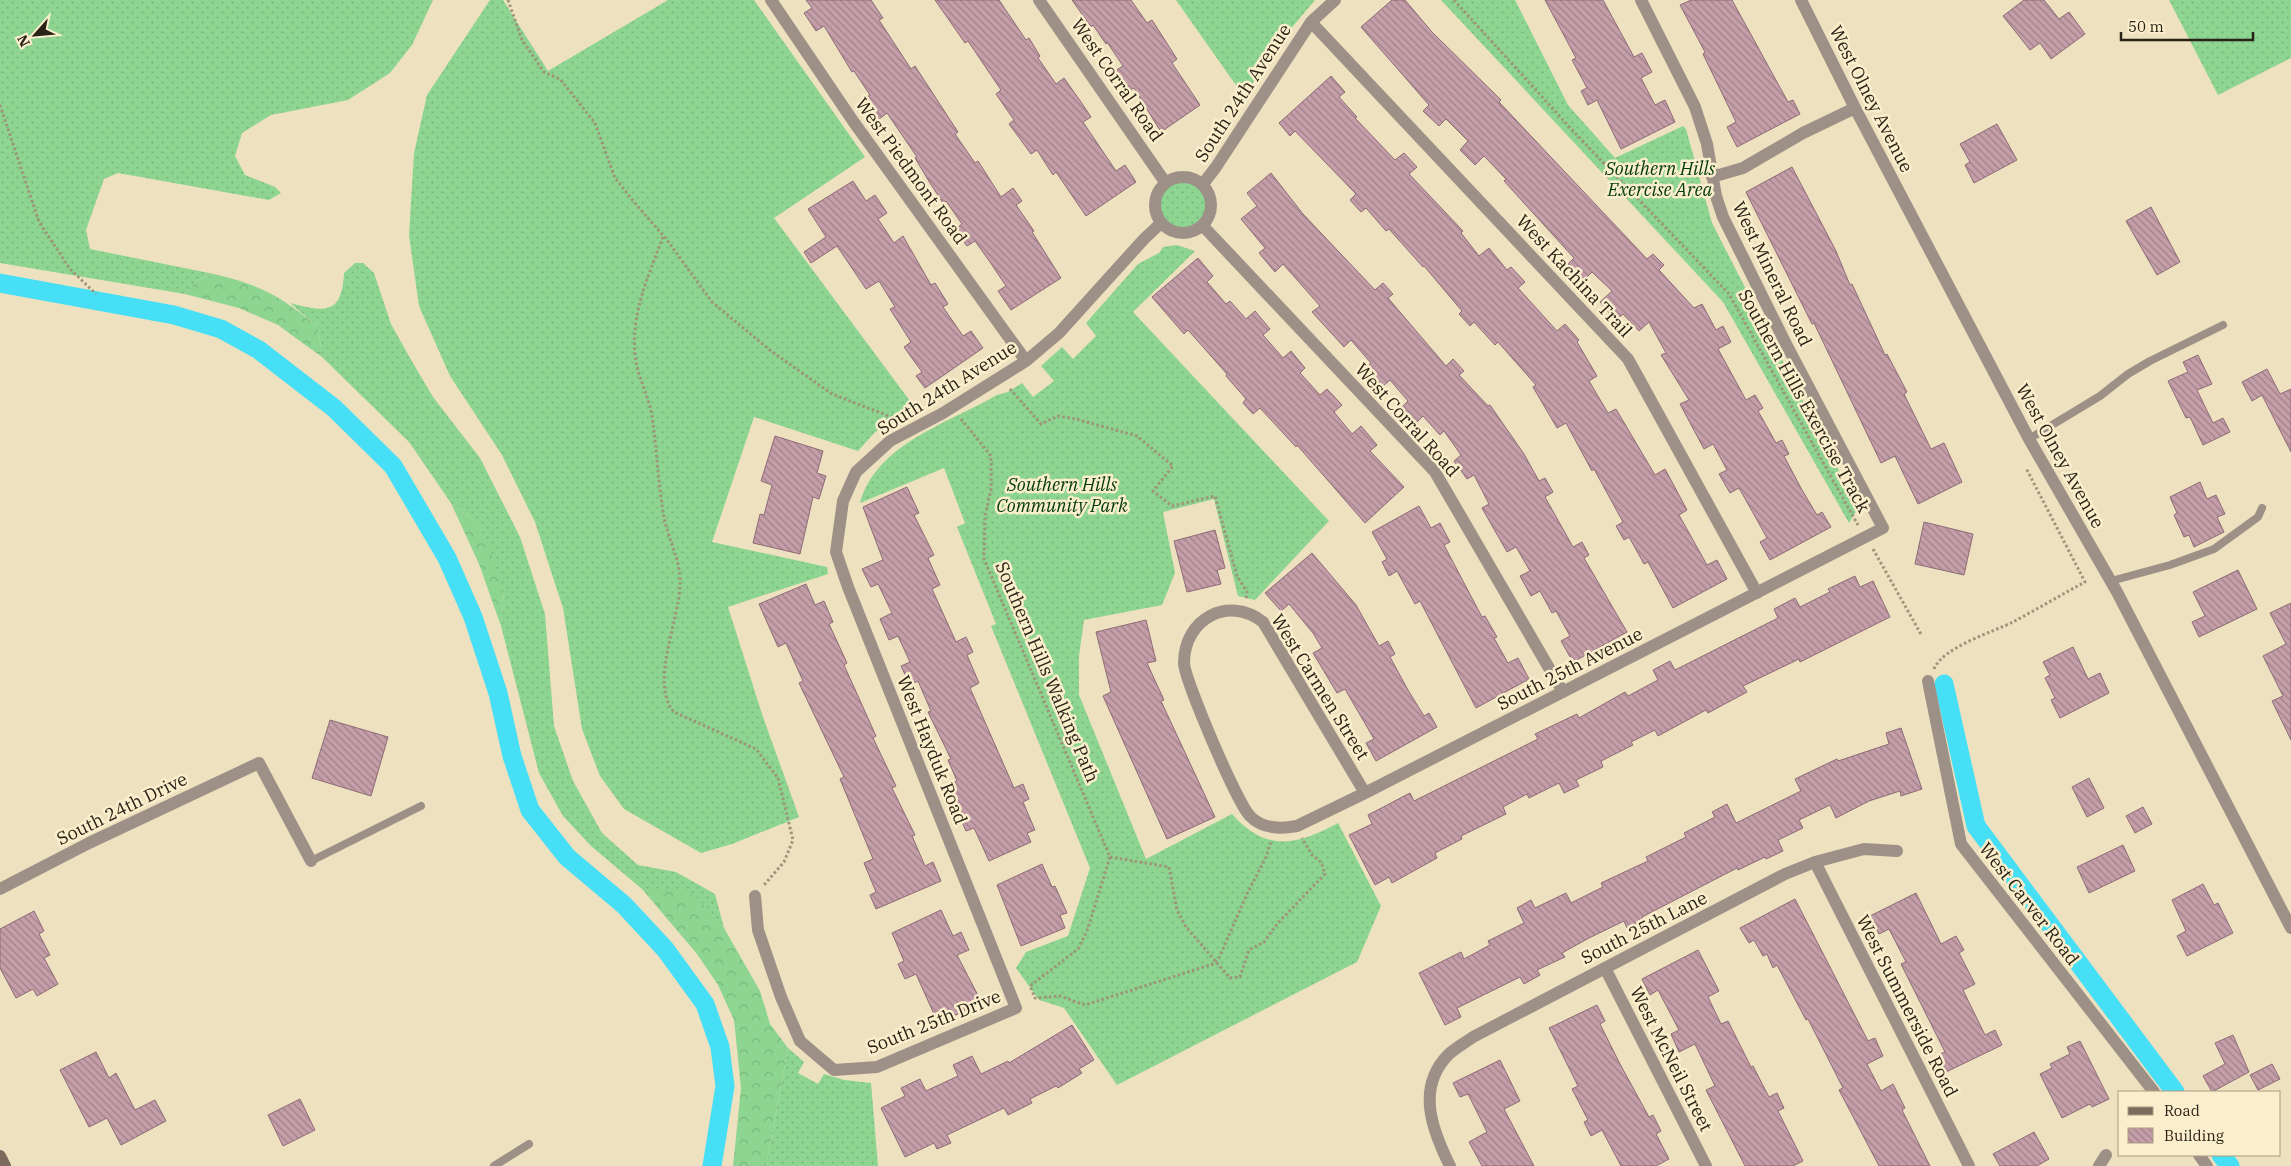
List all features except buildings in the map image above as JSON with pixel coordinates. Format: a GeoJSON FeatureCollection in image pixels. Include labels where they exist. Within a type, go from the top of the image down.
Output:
{"type":"FeatureCollection","features":[{"type":"Feature","properties":{"kind":"main road"},"geometry":{"type":"LineString","coordinates":[[0,1156],[5,1166]]}},
{"type":"Feature","properties":{"kind":"street","name":"West Piedmont Road"},"geometry":{"type":"LineString","coordinates":[[771,0],[853,121],[1026,361]]}},
{"type":"Feature","properties":{"kind":"street","name":"West Corral Road"},"geometry":{"type":"LineString","coordinates":[[1038,0],[1165,182]]}},
{"type":"Feature","properties":{"kind":"street","name":"South 24th Avenue"},"geometry":{"type":"LineString","coordinates":[[1203,184],[1311,22],[1335,0]]}},
{"type":"Feature","properties":{"kind":"street","name":"West Mineral Road"},"geometry":{"type":"LineString","coordinates":[[1640,0],[1696,106],[1707,144],[1712,177],[1722,217],[1786,344],[1883,528]]}},
{"type":"Feature","properties":{"kind":"street","name":"West Olney Avenue"},"geometry":{"type":"LineString","coordinates":[[1801,0],[1855,108],[2029,439],[2111,581],[2291,928]]}},
{"type":"Feature","properties":{"kind":"street","name":"West Kachina Trail"},"geometry":{"type":"LineString","coordinates":[[1311,22],[1628,359],[1757,593]]}},
{"type":"Feature","properties":{"kind":"street"},"geometry":{"type":"LineString","coordinates":[[1712,177],[1743,168],[1803,133],[1855,108]]}},
{"type":"Feature","properties":{"kind":"street","name":"South 24th Avenue"},"geometry":{"type":"LineString","coordinates":[[1165,182],[1179,176],[1191,177],[1203,184],[1211,198],[1211,209],[1202,226]]}},
{"type":"Feature","properties":{"kind":"street"},"geometry":{"type":"LineString","coordinates":[[1165,182],[1155,196],[1154,207],[1161,223],[1172,231],[1183,234],[1202,226]]}},
{"type":"Feature","properties":{"kind":"street","name":"South 24th Avenue"},"geometry":{"type":"LineString","coordinates":[[843,500],[856,472],[890,441],[943,413],[1000,378],[1026,361],[1059,333],[1144,238],[1161,223]]}},
{"type":"Feature","properties":{"kind":"street","name":"West Corral Road"},"geometry":{"type":"LineString","coordinates":[[1202,226],[1435,472],[1563,692]]}},
{"type":"Feature","properties":{"kind":"street","name":"West Hayduk Road"},"geometry":{"type":"LineString","coordinates":[[843,500],[836,552],[848,587],[1016,1008]]}},
{"type":"Feature","properties":{"kind":"street","name":"South 25th Avenue"},"geometry":{"type":"LineString","coordinates":[[1270,832],[1297,826],[1365,793],[1883,528]]}},
{"type":"Feature","properties":{"kind":"street","name":"West Carmen Street"},"geometry":{"type":"LineString","coordinates":[[1270,832],[1251,817],[1244,807],[1186,675],[1185,650],[1190,636],[1196,627],[1208,618],[1234,609],[1244,610],[1263,622],[1365,793]]}},
{"type":"Feature","properties":{"kind":"street","name":"West Carver Road"},"geometry":{"type":"LineString","coordinates":[[1928,681],[1961,844],[2153,1091]]}},
{"type":"Feature","properties":{"kind":"street","name":"South 24th Drive"},"geometry":{"type":"LineString","coordinates":[[0,889],[89,843],[259,763],[311,861]]}},
{"type":"Feature","properties":{"kind":"street","name":"South 25th Lane"},"geometry":{"type":"LineString","coordinates":[[1450,1166],[1439,1144],[1431,1120],[1429,1100],[1431,1082],[1449,1055],[1473,1037],[1786,874],[1815,862],[1864,849],[1897,851]]}},
{"type":"Feature","properties":{"kind":"street","name":"West Summerside Road"},"geometry":{"type":"LineString","coordinates":[[1815,862],[1969,1166]]}},
{"type":"Feature","properties":{"kind":"street","name":"South 25th Drive"},"geometry":{"type":"LineString","coordinates":[[755,896],[758,930],[781,996],[800,1041],[834,1070],[876,1067],[1016,1008]]}},
{"type":"Feature","properties":{"kind":"street","name":"West McNeil Street"},"geometry":{"type":"LineString","coordinates":[[1605,968],[1706,1166]]}},
{"type":"Feature","properties":{"kind":"street"},"geometry":{"type":"LineString","coordinates":[[2099,1166],[2106,1155]]}},
{"type":"Feature","properties":{"kind":"lane"},"geometry":{"type":"LineString","coordinates":[[2029,439],[2100,396],[2128,374],[2150,361],[2223,325]]}},
{"type":"Feature","properties":{"kind":"lane"},"geometry":{"type":"LineString","coordinates":[[2111,581],[2170,566],[2214,549],[2258,517],[2262,508]]}},
{"type":"Feature","properties":{"kind":"lane"},"geometry":{"type":"LineString","coordinates":[[311,861],[422,806]]}},
{"type":"Feature","properties":{"kind":"lane"},"geometry":{"type":"LineString","coordinates":[[494,1166],[529,1144]]}},
{"type":"Feature","properties":{"kind":"path"},"geometry":{"type":"LineString","coordinates":[[508,0],[522,40],[544,72],[560,80],[595,123],[615,178],[664,236],[712,302],[737,325],[832,394],[916,427]]}},
{"type":"Feature","properties":{"kind":"path","name":"Southern Hills Exercise Track"},"geometry":{"type":"LineString","coordinates":[[1454,0],[1574,132],[1729,294],[1865,537],[1883,562],[1922,636]]}},
{"type":"Feature","properties":{"kind":"path"},"geometry":{"type":"LineString","coordinates":[[0,109],[39,222],[70,269],[96,294]]}},
{"type":"Feature","properties":{"kind":"path"},"geometry":{"type":"LineString","coordinates":[[664,236],[639,301],[635,326],[636,360],[651,414],[664,518],[677,560],[680,582],[665,671],[665,691],[668,706],[674,712],[756,749],[778,778],[793,840],[784,862],[755,896]]}},
{"type":"Feature","properties":{"kind":"path"},"geometry":{"type":"LineString","coordinates":[[1000,378],[1041,424],[1058,416],[1076,419],[1137,436],[1173,466],[1153,490],[1172,506],[1215,496],[1237,576],[1247,592],[1244,610]]}},
{"type":"Feature","properties":{"kind":"path","name":"Southern Hills Walking Path"},"geometry":{"type":"LineString","coordinates":[[957,414],[990,456],[991,489],[985,517],[984,559],[1110,857]]}},
{"type":"Feature","properties":{"kind":"path"},"geometry":{"type":"LineString","coordinates":[[1936,663],[1975,638],[2010,623],[2085,582],[2023,461]]}},
{"type":"Feature","properties":{"kind":"path"},"geometry":{"type":"LineString","coordinates":[[1270,832],[1266,857],[1247,894],[1219,958],[1215,962],[1085,1005],[1060,996],[1035,998],[1030,986],[1078,949],[1087,931],[1110,857],[1169,867],[1177,910],[1189,932],[1204,946],[1215,962],[1230,978],[1240,978],[1249,950],[1264,942],[1281,920],[1325,874],[1321,862],[1312,855],[1301,836],[1294,839]]}},
{"type":"Feature","properties":{"kind":"green space"},"geometry":{"type":"Polygon","coordinates":[[[0,0],[433,0],[412,45],[390,73],[348,100],[271,115],[242,133],[235,156],[245,175],[275,187],[281,193],[269,200],[118,173],[104,179],[86,230],[90,249],[214,274],[197,280],[185,294],[0,263],[0,0]]]}},
{"type":"Feature","properties":{"kind":"green space"},"geometry":{"type":"Polygon","coordinates":[[[490,0],[503,0],[548,71],[668,0],[754,0],[865,157],[774,218],[916,409],[875,432],[858,451],[754,417],[712,542],[827,567],[828,574],[728,607],[763,717],[799,817],[732,844],[701,853],[624,809],[600,776],[582,729],[563,608],[535,522],[502,455],[450,376],[419,306],[409,235],[414,153],[427,95],[490,0]]]}},
{"type":"Feature","properties":{"kind":"green space"},"geometry":{"type":"Polygon","coordinates":[[[1176,0],[1315,0],[1278,44],[1247,92],[1240,91],[1176,0]]]}},
{"type":"Feature","properties":{"kind":"green space","name":"Southern Hills Exercise Area"},"geometry":{"type":"Polygon","coordinates":[[[1441,0],[1515,0],[1568,105],[1615,158],[1683,126],[1686,129],[1712,223],[1858,508],[1849,523],[1723,302],[1441,0]]]}},
{"type":"Feature","properties":{"kind":"green space"},"geometry":{"type":"Polygon","coordinates":[[[2169,0],[2291,0],[2291,58],[2218,95],[2169,0]]]}},
{"type":"Feature","properties":{"kind":"green space"},"geometry":{"type":"Polygon","coordinates":[[[1177,177],[1189,177],[1199,181],[1207,189],[1211,205],[1207,221],[1199,229],[1189,233],[1177,233],[1167,229],[1159,221],[1155,211],[1155,199],[1159,189],[1167,181],[1177,177]]]}},
{"type":"Feature","properties":{"kind":"green space","name":"Southern Hills Community Park"},"geometry":{"type":"Polygon","coordinates":[[[1177,245],[1195,251],[1133,312],[1329,521],[1255,600],[1238,596],[1214,499],[1163,512],[1175,573],[1162,605],[1084,620],[1079,656],[1079,695],[1146,859],[1232,814],[1257,835],[1270,840],[1296,840],[1323,831],[1338,823],[1381,906],[1357,962],[1117,1085],[1064,1008],[1039,1000],[1016,968],[1026,952],[1068,936],[1090,868],[991,626],[996,624],[957,527],[965,523],[944,468],[860,503],[869,482],[882,465],[898,450],[917,437],[997,395],[1008,392],[1022,383],[1033,397],[1054,381],[1041,366],[1062,347],[1073,359],[1096,336],[1086,323],[1138,264],[1159,253],[1163,247],[1177,245]]]}},
{"type":"Feature","properties":{"kind":"green space"},"geometry":{"type":"Polygon","coordinates":[[[355,263],[363,263],[374,273],[391,324],[433,397],[480,458],[520,537],[545,614],[554,726],[573,781],[602,833],[638,865],[676,872],[715,894],[724,928],[705,906],[690,895],[671,890],[642,889],[591,846],[563,816],[539,773],[501,626],[504,592],[475,521],[451,503],[409,442],[322,357],[318,327],[290,303],[312,308],[329,308],[340,297],[344,273],[355,263]]]}},
{"type":"Feature","properties":{"kind":"green space"},"geometry":{"type":"Polygon","coordinates":[[[214,274],[258,287],[305,316],[318,327],[322,357],[278,325],[239,308],[185,294],[197,280],[214,274]]]}},
{"type":"Feature","properties":{"kind":"green space"},"geometry":{"type":"Polygon","coordinates":[[[451,503],[475,521],[487,541],[504,592],[501,626],[479,564],[451,503]]]}},
{"type":"Feature","properties":{"kind":"green space"},"geometry":{"type":"Polygon","coordinates":[[[642,889],[678,889],[698,898],[724,928],[760,991],[770,1024],[788,1048],[766,1166],[733,1166],[741,1088],[734,1020],[718,985],[697,954],[642,889]]]}},
{"type":"Feature","properties":{"kind":"green space"},"geometry":{"type":"Polygon","coordinates":[[[788,1048],[804,1062],[798,1073],[818,1084],[824,1074],[844,1080],[871,1083],[878,1166],[766,1166],[788,1048]]]}},
{"type":"Feature","properties":{"kind":"waterway"},"geometry":{"type":"LineString","coordinates":[[0,283],[174,315],[221,329],[259,350],[334,408],[393,466],[447,558],[473,617],[498,693],[512,756],[530,810],[567,857],[624,905],[665,949],[705,1004],[720,1047],[725,1086],[712,1166]]}},
{"type":"Feature","properties":{"kind":"waterway"},"geometry":{"type":"LineString","coordinates":[[1944,684],[1976,826],[2174,1091]]}},
{"type":"Feature","properties":{"kind":"waterway"},"geometry":{"type":"LineString","coordinates":[[2222,1156],[2230,1166]]}}]}
